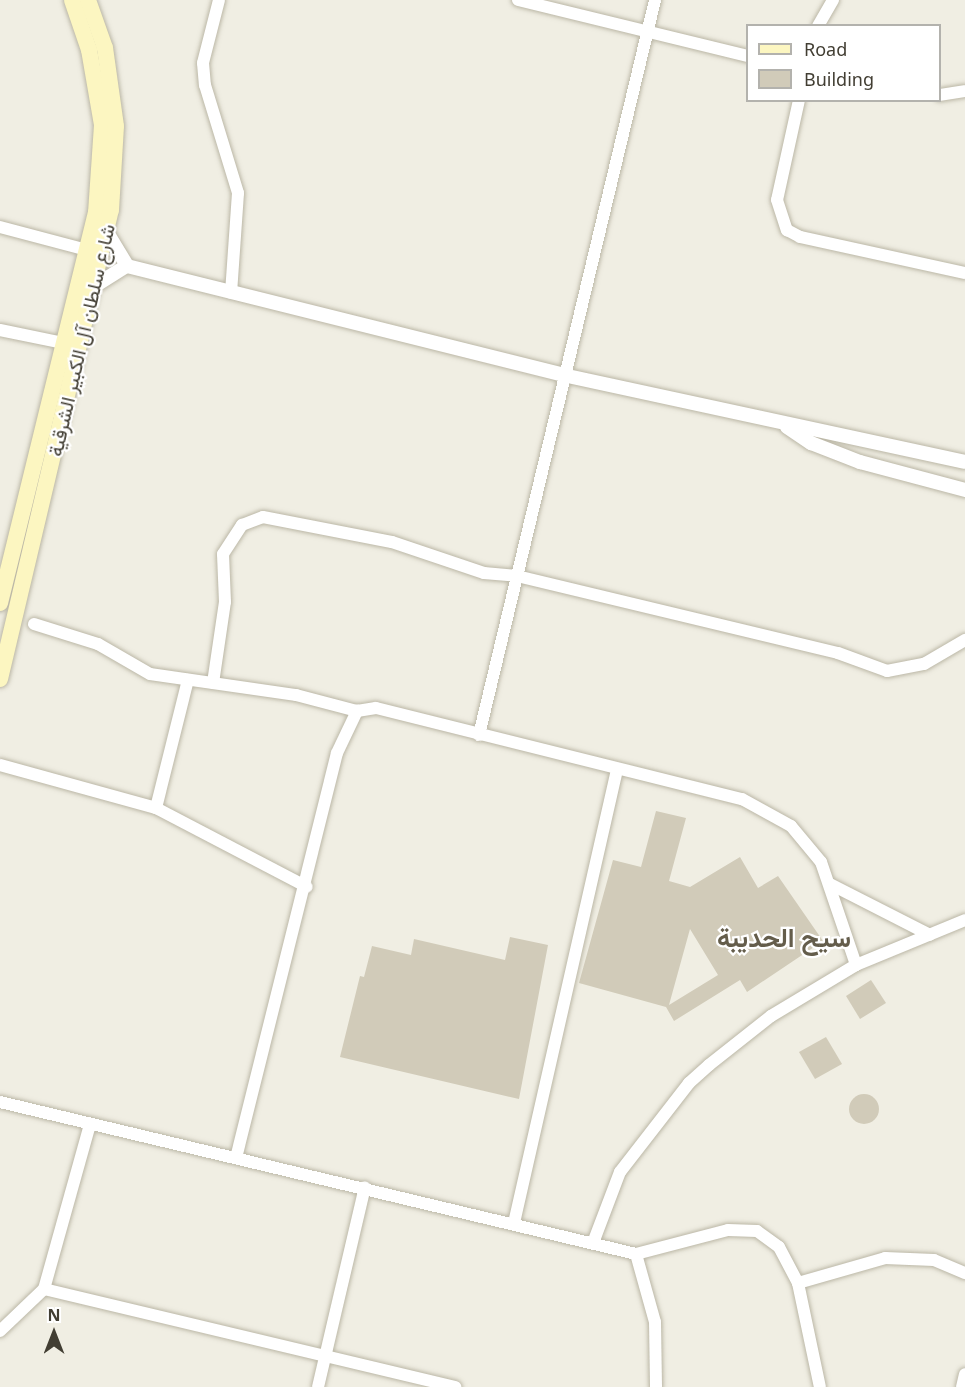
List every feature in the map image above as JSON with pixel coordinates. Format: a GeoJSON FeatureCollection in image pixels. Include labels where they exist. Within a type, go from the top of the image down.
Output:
{"type":"FeatureCollection","features":[{"type":"Feature","properties":{"kind":"main road","name":"شارع سلطان آل الكبير الشرقية"},"geometry":{"type":"LineString","coordinates":[[0,603],[96,213],[102,125],[89,50],[72,0]]}},
{"type":"Feature","properties":{"kind":"main road","name":"شارع سلطان آل الكبير الشرقية"},"geometry":{"type":"LineString","coordinates":[[0,679],[108,234],[116,126],[105,48],[88,0]]}},
{"type":"Feature","properties":{"kind":"street"},"geometry":{"type":"LineString","coordinates":[[219,0],[203,63],[205,85],[238,193],[231,293]]}},
{"type":"Feature","properties":{"kind":"street"},"geometry":{"type":"LineString","coordinates":[[518,0],[746,56]]}},
{"type":"Feature","properties":{"kind":"street"},"geometry":{"type":"LineString","coordinates":[[479,735],[645,31],[655,0]]}},
{"type":"Feature","properties":{"kind":"street"},"geometry":{"type":"LineString","coordinates":[[819,24],[833,0]]}},
{"type":"Feature","properties":{"kind":"street"},"geometry":{"type":"LineString","coordinates":[[941,95],[965,91]]}},
{"type":"Feature","properties":{"kind":"street"},"geometry":{"type":"LineString","coordinates":[[799,102],[777,200],[787,230],[800,237],[965,273]]}},
{"type":"Feature","properties":{"kind":"street"},"geometry":{"type":"LineString","coordinates":[[0,227],[87,250]]}},
{"type":"Feature","properties":{"kind":"street"},"geometry":{"type":"LineString","coordinates":[[108,234],[127,266],[563,375],[965,462]]}},
{"type":"Feature","properties":{"kind":"street"},"geometry":{"type":"LineString","coordinates":[[96,285],[127,266]]}},
{"type":"Feature","properties":{"kind":"street"},"geometry":{"type":"LineString","coordinates":[[0,330],[63,343]]}},
{"type":"Feature","properties":{"kind":"street"},"geometry":{"type":"LineString","coordinates":[[783,424],[810,443],[860,462],[965,490]]}},
{"type":"Feature","properties":{"kind":"street"},"geometry":{"type":"LineString","coordinates":[[213,683],[225,602],[223,554],[242,525],[262,517],[392,542],[484,573],[517,576],[838,652],[887,671],[924,664],[965,640]]}},
{"type":"Feature","properties":{"kind":"street"},"geometry":{"type":"LineString","coordinates":[[34,624],[98,644],[150,674],[296,695],[357,711],[376,708],[617,770],[742,799],[766,810],[808,843],[830,884],[856,965]]}},
{"type":"Feature","properties":{"kind":"street"},"geometry":{"type":"LineString","coordinates":[[156,808],[188,680]]}},
{"type":"Feature","properties":{"kind":"street"},"geometry":{"type":"LineString","coordinates":[[236,1158],[307,886],[337,753],[357,711]]}},
{"type":"Feature","properties":{"kind":"street"},"geometry":{"type":"LineString","coordinates":[[0,765],[156,808],[307,886]]}},
{"type":"Feature","properties":{"kind":"street"},"geometry":{"type":"LineString","coordinates":[[514,1223],[617,770]]}},
{"type":"Feature","properties":{"kind":"street"},"geometry":{"type":"LineString","coordinates":[[830,884],[930,935]]}},
{"type":"Feature","properties":{"kind":"street"},"geometry":{"type":"LineString","coordinates":[[592,1243],[620,1172],[689,1083],[762,1023],[856,965],[965,920]]}},
{"type":"Feature","properties":{"kind":"street"},"geometry":{"type":"LineString","coordinates":[[0,1102],[90,1125],[365,1187],[636,1254],[728,1230],[757,1231],[779,1247],[798,1283],[820,1387]]}},
{"type":"Feature","properties":{"kind":"street"},"geometry":{"type":"LineString","coordinates":[[0,1331],[44,1289],[90,1125]]}},
{"type":"Feature","properties":{"kind":"street"},"geometry":{"type":"LineString","coordinates":[[318,1387],[365,1187]]}},
{"type":"Feature","properties":{"kind":"street"},"geometry":{"type":"LineString","coordinates":[[636,1254],[655,1322],[656,1387]]}},
{"type":"Feature","properties":{"kind":"street"},"geometry":{"type":"LineString","coordinates":[[798,1283],[885,1258],[933,1260],[965,1273]]}},
{"type":"Feature","properties":{"kind":"street"},"geometry":{"type":"LineString","coordinates":[[44,1289],[327,1353],[456,1387]]}},
{"type":"Feature","properties":{"kind":"street"},"geometry":{"type":"LineString","coordinates":[[962,1387],[965,1374]]}},
{"type":"Feature","properties":{"kind":"building"},"geometry":{"type":"Polygon","coordinates":[[[656,811],[686,818],[669,881],[690,887],[740,857],[758,888],[778,876],[823,941],[747,992],[740,980],[674,1021],[666,1007],[579,983],[613,860],[641,867],[656,811]],[[690,929],[669,1005],[718,975],[690,929]]]}},
{"type":"Feature","properties":{"kind":"building"},"geometry":{"type":"Polygon","coordinates":[[[510,937],[548,945],[519,1099],[340,1057],[360,976],[364,977],[372,946],[411,955],[414,939],[505,960],[510,937]]]}},
{"type":"Feature","properties":{"kind":"building"},"geometry":{"type":"Polygon","coordinates":[[[871,980],[886,1003],[860,1019],[846,996],[871,980]]]}},
{"type":"Feature","properties":{"kind":"building"},"geometry":{"type":"Polygon","coordinates":[[[826,1037],[842,1064],[815,1079],[799,1052],[826,1037]]]}},
{"type":"Feature","properties":{"kind":"building"},"geometry":{"type":"Polygon","coordinates":[[[864,1094],[875,1098],[879,1109],[875,1120],[864,1124],[853,1120],[849,1109],[853,1098],[864,1094]]]}},
{"type":"Feature","properties":{"kind":"district","name":"سيح الحديبة"},"geometry":{"type":"Point","coordinates":[784,938]}}]}
